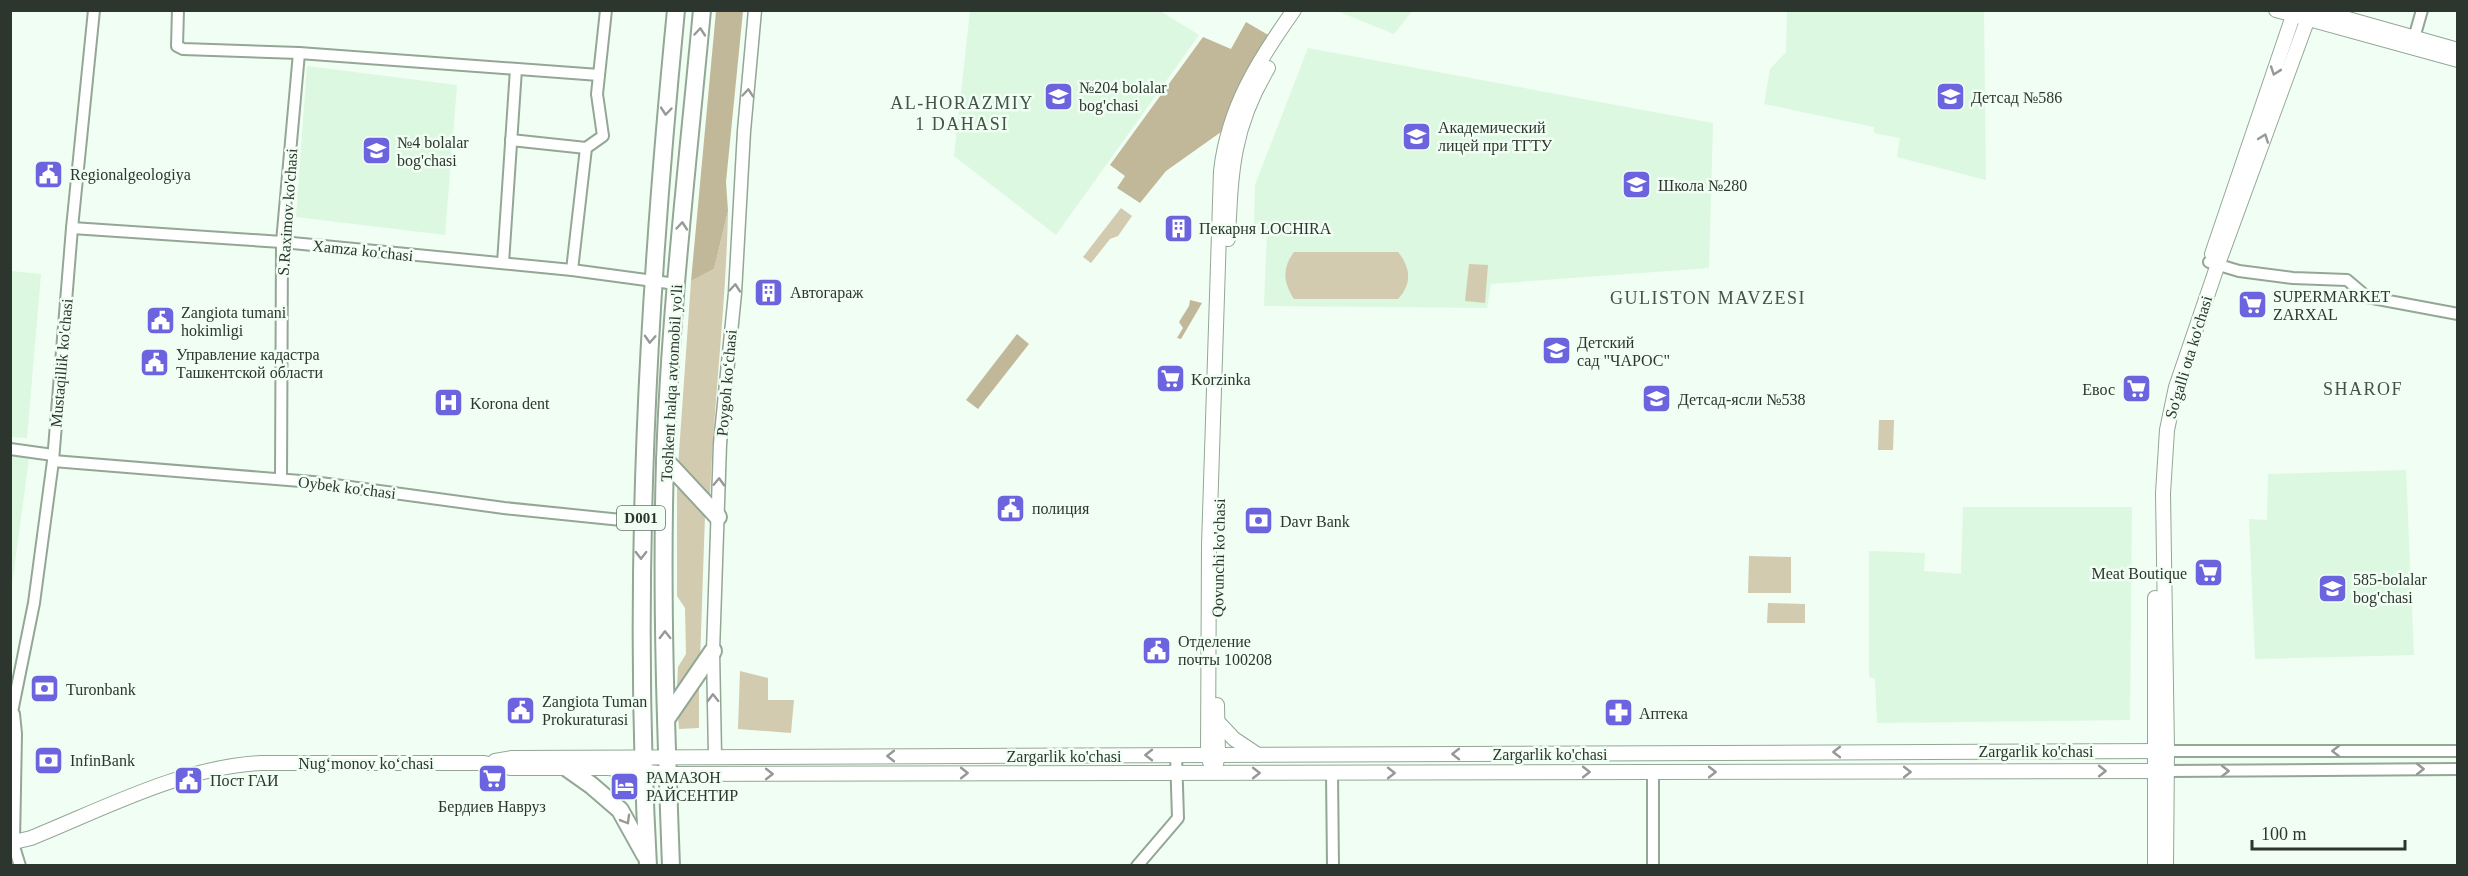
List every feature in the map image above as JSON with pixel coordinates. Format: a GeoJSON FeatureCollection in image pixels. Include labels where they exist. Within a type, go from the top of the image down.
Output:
{"type":"FeatureCollection","features":[{"type":"Feature","properties":{"kind":"highway","name":"Toshkent halqa avtomobil yo'li"},"geometry":{"type":"LineString","coordinates":[[648,863],[643,764],[641,522],[652,280],[676,10]]}},
{"type":"Feature","properties":{"kind":"highway","name":"Toshkent halqa avtomobil yo'li"},"geometry":{"type":"LineString","coordinates":[[671,866],[663,543],[665,460],[676,284],[702,10]]}},
{"type":"Feature","properties":{"kind":"highway"},"geometry":{"type":"LineString","coordinates":[[665,460],[718,517]]}},
{"type":"Feature","properties":{"kind":"highway"},"geometry":{"type":"LineString","coordinates":[[667,718],[712,651]]}},
{"type":"Feature","properties":{"kind":"highway"},"geometry":{"type":"LineString","coordinates":[[567,768],[591,784],[620,810],[648,863]]}},
{"type":"Feature","properties":{"kind":"main road","name":"Qovunchi ko'chasi"},"geometry":{"type":"LineString","coordinates":[[1213,773],[1209,545],[1221,171],[1224,145],[1236,108],[1248,83],[1294,10]]}},
{"type":"Feature","properties":{"kind":"main road","name":"Qovunchi ko'chasi"},"geometry":{"type":"LineString","coordinates":[[1213,755],[1217,722],[1217,545],[1224,316],[1233,157],[1240,128],[1252,98],[1304,10]]}},
{"type":"Feature","properties":{"kind":"main road"},"geometry":{"type":"LineString","coordinates":[[2276,10],[2311,14],[2412,43],[2457,60]]}},
{"type":"Feature","properties":{"kind":"main road","name":"So'galli ota ko'chasi"},"geometry":{"type":"LineString","coordinates":[[2166,866],[2161,751],[2166,438],[2176,387],[2213,263],[2294,13]]}},
{"type":"Feature","properties":{"kind":"main road","name":"So'galli ota ko'chasi"},"geometry":{"type":"LineString","coordinates":[[2213,263],[2311,14]]}},
{"type":"Feature","properties":{"kind":"main road"},"geometry":{"type":"LineString","coordinates":[[2412,43],[2457,50]]}},
{"type":"Feature","properties":{"kind":"main road"},"geometry":{"type":"LineString","coordinates":[[1217,722],[1243,746],[1260,756]]}},
{"type":"Feature","properties":{"kind":"main road","name":"Zargarlik ko'chasi"},"geometry":{"type":"LineString","coordinates":[[643,764],[668,757],[715,756],[1260,756],[2161,751]]}},
{"type":"Feature","properties":{"kind":"main road"},"geometry":{"type":"LineString","coordinates":[[1742,752],[1750,772]]}},
{"type":"Feature","properties":{"kind":"main road"},"geometry":{"type":"LineString","coordinates":[[1750,772],[1757,752]]}},
{"type":"Feature","properties":{"kind":"main road"},"geometry":{"type":"LineString","coordinates":[[1653,753],[1653,772]]}},
{"type":"Feature","properties":{"kind":"main road"},"geometry":{"type":"LineString","coordinates":[[1332,754],[1332,773]]}},
{"type":"Feature","properties":{"kind":"main road","name":"Nugʻmonov koʻchasi"},"geometry":{"type":"LineString","coordinates":[[12,841],[31,838],[164,784],[224,767],[261,763],[484,763],[512,758],[643,764]]}},
{"type":"Feature","properties":{"kind":"main road","name":"Nugʻmonov koʻchasi"},"geometry":{"type":"LineString","coordinates":[[484,763],[510,768],[609,768],[643,764]]}},
{"type":"Feature","properties":{"kind":"main road","name":"Zargarlik ko'chasi"},"geometry":{"type":"LineString","coordinates":[[643,764],[668,774],[2161,771]]}},
{"type":"Feature","properties":{"kind":"main road","name":"So'galli ota ko'chasi"},"geometry":{"type":"LineString","coordinates":[[2155,866],[2161,771]]}},
{"type":"Feature","properties":{"kind":"street","name":"Mustaqillik ko'chasi"},"geometry":{"type":"LineString","coordinates":[[20,866],[12,841],[16,734],[12,718],[34,603],[53,458],[72,228],[94,10]]}},
{"type":"Feature","properties":{"kind":"street"},"geometry":{"type":"LineString","coordinates":[[178,10],[177,46],[183,49],[298,53],[599,75]]}},
{"type":"Feature","properties":{"kind":"street"},"geometry":{"type":"LineString","coordinates":[[511,140],[586,148],[603,136],[597,94],[606,10]]}},
{"type":"Feature","properties":{"kind":"street","name":"Poygoh koʻchasi"},"geometry":{"type":"LineString","coordinates":[[715,756],[712,651],[720,444],[735,293],[744,131],[755,10]]}},
{"type":"Feature","properties":{"kind":"street"},"geometry":{"type":"LineString","coordinates":[[2412,43],[2422,10]]}},
{"type":"Feature","properties":{"kind":"street","name":"S.Raximov ko'chasi"},"geometry":{"type":"LineString","coordinates":[[281,479],[282,242],[298,53]]}},
{"type":"Feature","properties":{"kind":"street"},"geometry":{"type":"LineString","coordinates":[[503,263],[516,69]]}},
{"type":"Feature","properties":{"kind":"street"},"geometry":{"type":"LineString","coordinates":[[572,270],[586,148]]}},
{"type":"Feature","properties":{"kind":"street","name":"Xamza ko'chasi"},"geometry":{"type":"LineString","coordinates":[[72,228],[282,242],[572,270],[676,284]]}},
{"type":"Feature","properties":{"kind":"street"},"geometry":{"type":"LineString","coordinates":[[2213,263],[2235,270],[2293,278],[2347,280],[2367,297],[2457,315]]}},
{"type":"Feature","properties":{"kind":"street","name":"Oybek ko'chasi"},"geometry":{"type":"LineString","coordinates":[[10,449],[53,458],[281,479],[504,508],[641,522]]}},
{"type":"Feature","properties":{"kind":"street","name":"Zargarlik ko'chasi"},"geometry":{"type":"LineString","coordinates":[[2161,751],[2457,751]]}},
{"type":"Feature","properties":{"kind":"street"},"geometry":{"type":"LineString","coordinates":[[2296,751],[2297,770]]}},
{"type":"Feature","properties":{"kind":"street"},"geometry":{"type":"LineString","coordinates":[[1137,866],[1178,818],[1176,755]]}},
{"type":"Feature","properties":{"kind":"street","name":"Zargarlik ko'chasi"},"geometry":{"type":"LineString","coordinates":[[2161,771],[2457,769]]}},
{"type":"Feature","properties":{"kind":"street"},"geometry":{"type":"LineString","coordinates":[[1653,772],[1653,866]]}},
{"type":"Feature","properties":{"kind":"street"},"geometry":{"type":"LineString","coordinates":[[1332,773],[1333,866]]}},
{"type":"Feature","properties":{"kind":"shaded area"},"geometry":{"type":"Polygon","coordinates":[[[1412,10],[1394,34],[1337,11],[1412,10]]]}},
{"type":"Feature","properties":{"kind":"shaded area"},"geometry":{"type":"Polygon","coordinates":[[[716,11],[743,11],[726,182],[728,211],[714,269],[691,281],[716,11]]]}},
{"type":"Feature","properties":{"kind":"shaded area","name":"№204 bolalar bog'chasi"},"geometry":{"type":"Polygon","coordinates":[[[970,11],[1160,11],[1199,35],[1056,235],[954,156],[970,11]]]}},
{"type":"Feature","properties":{"kind":"shaded area"},"geometry":{"type":"Polygon","coordinates":[[[1787,11],[1984,11],[1986,180],[1897,157],[1900,138],[1874,133],[1874,127],[1764,104],[1770,69],[1786,52],[1787,11]]]}},
{"type":"Feature","properties":{"kind":"shaded area"},"geometry":{"type":"Polygon","coordinates":[[[1246,22],[1270,36],[1233,99],[1221,132],[1166,171],[1140,203],[1117,188],[1125,176],[1110,165],[1203,37],[1231,49],[1246,22]]]}},
{"type":"Feature","properties":{"kind":"shaded area"},"geometry":{"type":"Polygon","coordinates":[[[1308,48],[1713,123],[1709,268],[1491,284],[1487,308],[1264,306],[1267,231],[1254,229],[1255,185],[1308,48]]]}},
{"type":"Feature","properties":{"kind":"shaded area","name":"№4 bolalar bog'chasi"},"geometry":{"type":"Polygon","coordinates":[[[307,66],[457,85],[445,235],[296,217],[307,66]]]}},
{"type":"Feature","properties":{"kind":"shaded area"},"geometry":{"type":"Polygon","coordinates":[[[1121,208],[1132,216],[1118,236],[1110,239],[1091,263],[1083,257],[1121,208]]]}},
{"type":"Feature","properties":{"kind":"shaded area"},"geometry":{"type":"Polygon","coordinates":[[[728,211],[710,495],[705,498],[678,467],[691,281],[714,269],[728,211]]]}},
{"type":"Feature","properties":{"kind":"shaded area"},"geometry":{"type":"Polygon","coordinates":[[[1294,252],[1398,252],[1407,270],[1408,282],[1398,299],[1294,299],[1285,275],[1287,264],[1294,252]]]}},
{"type":"Feature","properties":{"kind":"shaded area"},"geometry":{"type":"Polygon","coordinates":[[[1469,264],[1488,265],[1485,303],[1465,301],[1469,264]]]}},
{"type":"Feature","properties":{"kind":"shaded area"},"geometry":{"type":"Polygon","coordinates":[[[11,271],[41,274],[27,438],[11,437],[11,271]]]}},
{"type":"Feature","properties":{"kind":"shaded area"},"geometry":{"type":"Polygon","coordinates":[[[1190,300],[1202,303],[1181,339],[1177,338],[1183,328],[1179,322],[1190,300]]]}},
{"type":"Feature","properties":{"kind":"shaded area"},"geometry":{"type":"Polygon","coordinates":[[[1017,334],[1029,344],[978,409],[966,400],[1017,334]]]}},
{"type":"Feature","properties":{"kind":"shaded area"},"geometry":{"type":"Polygon","coordinates":[[[1879,420],[1894,420],[1893,450],[1878,450],[1879,420]]]}},
{"type":"Feature","properties":{"kind":"shaded area"},"geometry":{"type":"Polygon","coordinates":[[[10,456],[29,458],[11,592],[10,456]]]}},
{"type":"Feature","properties":{"kind":"shaded area","name":"585-bolalar bog'chasi"},"geometry":{"type":"Polygon","coordinates":[[[2406,470],[2414,655],[2255,659],[2249,519],[2267,520],[2268,474],[2406,470]]]}},
{"type":"Feature","properties":{"kind":"shaded area"},"geometry":{"type":"Polygon","coordinates":[[[677,487],[705,515],[700,662],[677,687],[678,667],[686,654],[685,608],[677,596],[677,487]]]}},
{"type":"Feature","properties":{"kind":"shaded area"},"geometry":{"type":"Polygon","coordinates":[[[1963,507],[2132,507],[2130,720],[1877,723],[1875,679],[1869,677],[1869,551],[1925,553],[1924,571],[1961,574],[1963,507]]]}},
{"type":"Feature","properties":{"kind":"shaded area"},"geometry":{"type":"Polygon","coordinates":[[[1749,556],[1791,557],[1791,593],[1748,593],[1749,556]]]}},
{"type":"Feature","properties":{"kind":"shaded area"},"geometry":{"type":"Polygon","coordinates":[[[1768,603],[1805,604],[1805,623],[1767,623],[1768,603]]]}},
{"type":"Feature","properties":{"kind":"shaded area"},"geometry":{"type":"Polygon","coordinates":[[[740,671],[768,678],[768,700],[794,700],[791,733],[738,729],[740,671]]]}},
{"type":"Feature","properties":{"kind":"shaded area"},"geometry":{"type":"Polygon","coordinates":[[[699,678],[699,728],[679,729],[678,716],[699,678]]]}},
{"type":"Feature","properties":{"kind":"place","name":"№204 bolalar bog'chasi"},"geometry":{"type":"Point","coordinates":[1058,96]}},
{"type":"Feature","properties":{"kind":"place","name":"Детсад №586"},"geometry":{"type":"Point","coordinates":[1950,97]}},
{"type":"Feature","properties":{"kind":"place","name":"Академический лицей при ТГТУ"},"geometry":{"type":"Point","coordinates":[1417,136]}},
{"type":"Feature","properties":{"kind":"place","name":"№4 bolalar bog'chasi"},"geometry":{"type":"Point","coordinates":[376,151]}},
{"type":"Feature","properties":{"kind":"place","name":"Regionalgeologiya"},"geometry":{"type":"Point","coordinates":[49,174]}},
{"type":"Feature","properties":{"kind":"place","name":"Школа №280"},"geometry":{"type":"Point","coordinates":[1637,185]}},
{"type":"Feature","properties":{"kind":"place","name":"Пекарня LOCHIRA"},"geometry":{"type":"Point","coordinates":[1178,228]}},
{"type":"Feature","properties":{"kind":"place","name":"Автогараж"},"geometry":{"type":"Point","coordinates":[769,292]}},
{"type":"Feature","properties":{"kind":"place","name":"SUPERMARKET ZARXAL"},"geometry":{"type":"Point","coordinates":[2252,305]}},
{"type":"Feature","properties":{"kind":"place","name":"Zangiota tumani hokimligi"},"geometry":{"type":"Point","coordinates":[160,321]}},
{"type":"Feature","properties":{"kind":"place","name":"Детский сад \"ЧАРОС\""},"geometry":{"type":"Point","coordinates":[1556,351]}},
{"type":"Feature","properties":{"kind":"place","name":"Управление кадастра Ташкентской области"},"geometry":{"type":"Point","coordinates":[155,363]}},
{"type":"Feature","properties":{"kind":"place","name":"Korzinka"},"geometry":{"type":"Point","coordinates":[1170,379]}},
{"type":"Feature","properties":{"kind":"place","name":"Евос"},"geometry":{"type":"Point","coordinates":[2136,389]}},
{"type":"Feature","properties":{"kind":"place","name":"Детсад-ясли №538"},"geometry":{"type":"Point","coordinates":[1657,399]}},
{"type":"Feature","properties":{"kind":"place","name":"Korona dent"},"geometry":{"type":"Point","coordinates":[449,403]}},
{"type":"Feature","properties":{"kind":"place","name":"полиция"},"geometry":{"type":"Point","coordinates":[1011,508]}},
{"type":"Feature","properties":{"kind":"place","name":"Davr Bank"},"geometry":{"type":"Point","coordinates":[1259,521]}},
{"type":"Feature","properties":{"kind":"place","name":"Meat Boutique"},"geometry":{"type":"Point","coordinates":[2208,573]}},
{"type":"Feature","properties":{"kind":"place","name":"585-bolalar bog'chasi"},"geometry":{"type":"Point","coordinates":[2332,588]}},
{"type":"Feature","properties":{"kind":"place","name":"Отделение почты 100208"},"geometry":{"type":"Point","coordinates":[1157,650]}},
{"type":"Feature","properties":{"kind":"place","name":"Turonbank"},"geometry":{"type":"Point","coordinates":[45,689]}},
{"type":"Feature","properties":{"kind":"place","name":"Zangiota Tuman Prokuraturasi"},"geometry":{"type":"Point","coordinates":[521,710]}},
{"type":"Feature","properties":{"kind":"place","name":"Аптека"},"geometry":{"type":"Point","coordinates":[1618,713]}},
{"type":"Feature","properties":{"kind":"place","name":"InfinBank"},"geometry":{"type":"Point","coordinates":[49,760]}},
{"type":"Feature","properties":{"kind":"place","name":"Бердиев Навруз"},"geometry":{"type":"Point","coordinates":[492,778]}},
{"type":"Feature","properties":{"kind":"place","name":"Пост ГАИ"},"geometry":{"type":"Point","coordinates":[189,780]}},
{"type":"Feature","properties":{"kind":"place","name":"РАМАЗОН РАЙСЕНТИР"},"geometry":{"type":"Point","coordinates":[625,786]}},
{"type":"Feature","properties":{"kind":"district","name":"AL-HORAZMIY 1 DAHASI"},"geometry":{"type":"Point","coordinates":[962,113]}},
{"type":"Feature","properties":{"kind":"district","name":"GULISTON MAVZESI"},"geometry":{"type":"Point","coordinates":[1708,298]}},
{"type":"Feature","properties":{"kind":"district","name":"SHAROF"},"geometry":{"type":"Point","coordinates":[2363,389]}}]}
